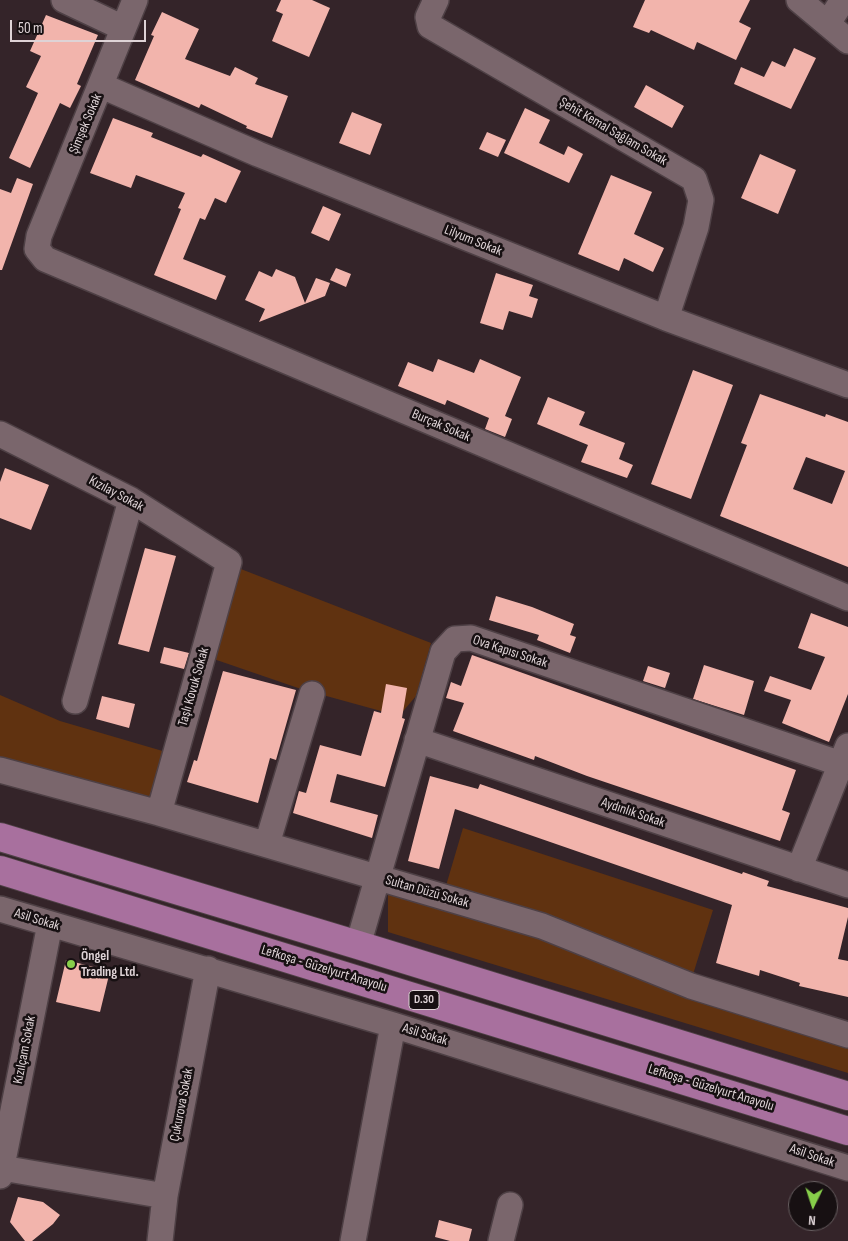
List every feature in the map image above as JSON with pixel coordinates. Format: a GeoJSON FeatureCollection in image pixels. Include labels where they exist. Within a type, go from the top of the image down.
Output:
{"type":"FeatureCollection","features":[{"type":"Feature","properties":{"kind":"highway","name":"D.30"},"geometry":{"type":"LineString","coordinates":[[0,837],[848,1096]]}},
{"type":"Feature","properties":{"kind":"highway","name":"Lefkoşa - Güzelyurt Anayolu"},"geometry":{"type":"LineString","coordinates":[[0,870],[848,1131]]}},
{"type":"Feature","properties":{"kind":"street"},"geometry":{"type":"LineString","coordinates":[[64,0],[124,28]]}},
{"type":"Feature","properties":{"kind":"street","name":"Şimşek Sokak"},"geometry":{"type":"LineString","coordinates":[[37,249],[39,236],[136,0]]}},
{"type":"Feature","properties":{"kind":"street","name":"Şehit Kemal Sağlam Sokak"},"geometry":{"type":"LineString","coordinates":[[436,0],[428,17],[430,26],[694,179],[701,200],[696,227],[666,318]]}},
{"type":"Feature","properties":{"kind":"street"},"geometry":{"type":"LineString","coordinates":[[799,0],[848,41]]}},
{"type":"Feature","properties":{"kind":"street"},"geometry":{"type":"LineString","coordinates":[[828,23],[843,0]]}},
{"type":"Feature","properties":{"kind":"street","name":"Lilyum Sokak"},"geometry":{"type":"LineString","coordinates":[[102,86],[258,154],[666,318],[848,386]]}},
{"type":"Feature","properties":{"kind":"street","name":"Burçak Sokak"},"geometry":{"type":"LineString","coordinates":[[37,249],[45,259],[848,598]]}},
{"type":"Feature","properties":{"kind":"street","name":"Kızılay Sokak"},"geometry":{"type":"LineString","coordinates":[[0,434],[131,500],[229,562]]}},
{"type":"Feature","properties":{"kind":"street"},"geometry":{"type":"LineString","coordinates":[[75,701],[131,500]]}},
{"type":"Feature","properties":{"kind":"street","name":"Taşlı Kovuk Sokak"},"geometry":{"type":"LineString","coordinates":[[159,812],[229,562]]}},
{"type":"Feature","properties":{"kind":"street","name":"Ova Kapısı Sokak"},"geometry":{"type":"LineString","coordinates":[[358,945],[443,652],[456,638],[471,638],[844,755]]}},
{"type":"Feature","properties":{"kind":"street"},"geometry":{"type":"LineString","coordinates":[[267,844],[312,694]]}},
{"type":"Feature","properties":{"kind":"street","name":"Aydınlık Sokak"},"geometry":{"type":"LineString","coordinates":[[417,740],[848,886]]}},
{"type":"Feature","properties":{"kind":"street"},"geometry":{"type":"LineString","coordinates":[[799,869],[844,755]]}},
{"type":"Feature","properties":{"kind":"street","name":"Sultan Düzü Sokak"},"geometry":{"type":"LineString","coordinates":[[0,770],[159,812],[542,926],[691,986],[848,1036]]}},
{"type":"Feature","properties":{"kind":"street","name":"Asil Sokak"},"geometry":{"type":"LineString","coordinates":[[0,909],[394,1025],[848,1168]]}},
{"type":"Feature","properties":{"kind":"street","name":"Kızılçam Sokak"},"geometry":{"type":"LineString","coordinates":[[1,1172],[50,924]]}},
{"type":"Feature","properties":{"kind":"street","name":"Çukurova Sokak"},"geometry":{"type":"LineString","coordinates":[[160,1241],[165,1196],[208,969]]}},
{"type":"Feature","properties":{"kind":"street"},"geometry":{"type":"LineString","coordinates":[[360,1239],[394,1025]]}},
{"type":"Feature","properties":{"kind":"street"},"geometry":{"type":"LineString","coordinates":[[1,1172],[165,1196]]}},
{"type":"Feature","properties":{"kind":"street"},"geometry":{"type":"LineString","coordinates":[[501,1241],[510,1205]]}},
{"type":"Feature","properties":{"kind":"shaded area"},"geometry":{"type":"Polygon","coordinates":[[[228,564],[431,643],[416,696],[399,716],[301,689],[202,655],[228,564]]]}},
{"type":"Feature","properties":{"kind":"shaded area"},"geometry":{"type":"Polygon","coordinates":[[[0,695],[60,721],[166,752],[147,823],[0,774],[0,695]]]}},
{"type":"Feature","properties":{"kind":"shaded area"},"geometry":{"type":"Polygon","coordinates":[[[463,828],[713,910],[686,997],[848,1046],[848,1073],[388,932],[388,891],[440,906],[463,828]]]}},
{"type":"Feature","properties":{"kind":"building"},"geometry":{"type":"Polygon","coordinates":[[[281,0],[312,0],[330,8],[309,57],[272,41],[283,14],[276,11],[281,0]]]}},
{"type":"Feature","properties":{"kind":"building"},"geometry":{"type":"Polygon","coordinates":[[[645,0],[750,0],[739,22],[751,28],[736,60],[697,42],[694,50],[651,30],[649,33],[633,27],[645,0]]]}},
{"type":"Feature","properties":{"kind":"building"},"geometry":{"type":"Polygon","coordinates":[[[162,12],[199,29],[185,59],[230,76],[235,67],[258,78],[255,84],[288,96],[272,138],[246,128],[247,126],[201,104],[199,108],[135,80],[154,36],[151,35],[162,12]]]}},
{"type":"Feature","properties":{"kind":"building"},"geometry":{"type":"Polygon","coordinates":[[[46,15],[98,35],[77,84],[81,86],[70,108],[60,103],[30,168],[9,158],[38,93],[26,87],[41,56],[30,51],[46,15]]]}},
{"type":"Feature","properties":{"kind":"building"},"geometry":{"type":"Polygon","coordinates":[[[794,48],[816,58],[791,109],[734,84],[741,67],[764,77],[772,61],[785,67],[794,48]]]}},
{"type":"Feature","properties":{"kind":"building"},"geometry":{"type":"Polygon","coordinates":[[[646,85],[684,106],[672,128],[634,107],[646,85]]]}},
{"type":"Feature","properties":{"kind":"building"},"geometry":{"type":"Polygon","coordinates":[[[525,108],[550,120],[539,143],[564,155],[568,146],[583,154],[569,183],[504,153],[525,108]]]}},
{"type":"Feature","properties":{"kind":"building"},"geometry":{"type":"Polygon","coordinates":[[[352,112],[382,124],[370,155],[339,143],[352,112]]]}},
{"type":"Feature","properties":{"kind":"building"},"geometry":{"type":"Polygon","coordinates":[[[113,118],[153,133],[151,137],[201,157],[203,154],[241,171],[226,203],[215,198],[205,220],[200,218],[183,259],[226,276],[216,300],[154,275],[181,209],[178,208],[185,193],[136,175],[131,188],[90,173],[113,118]]]}},
{"type":"Feature","properties":{"kind":"building"},"geometry":{"type":"Polygon","coordinates":[[[487,132],[506,140],[498,157],[479,149],[487,132]]]}},
{"type":"Feature","properties":{"kind":"building"},"geometry":{"type":"Polygon","coordinates":[[[760,154],[796,170],[778,214],[741,198],[760,154]]]}},
{"type":"Feature","properties":{"kind":"building"},"geometry":{"type":"Polygon","coordinates":[[[611,175],[652,192],[634,234],[664,248],[653,272],[624,258],[619,271],[578,254],[611,175]]]}},
{"type":"Feature","properties":{"kind":"building"},"geometry":{"type":"Polygon","coordinates":[[[17,178],[33,184],[2,270],[0,270],[0,189],[11,193],[17,178]]]}},
{"type":"Feature","properties":{"kind":"building"},"geometry":{"type":"Polygon","coordinates":[[[323,206],[341,214],[329,241],[311,233],[323,206]]]}},
{"type":"Feature","properties":{"kind":"building"},"geometry":{"type":"Polygon","coordinates":[[[336,268],[351,274],[346,287],[330,280],[336,268]]]}},
{"type":"Feature","properties":{"kind":"building"},"geometry":{"type":"Polygon","coordinates":[[[276,269],[295,277],[305,303],[316,278],[330,283],[325,296],[259,322],[265,309],[245,300],[259,271],[272,277],[276,269]]]}},
{"type":"Feature","properties":{"kind":"building"},"geometry":{"type":"Polygon","coordinates":[[[496,273],[533,285],[529,296],[538,299],[532,318],[509,311],[503,330],[480,323],[496,273]]]}},
{"type":"Feature","properties":{"kind":"building"},"geometry":{"type":"Polygon","coordinates":[[[438,359],[474,373],[480,359],[521,377],[505,416],[512,419],[505,437],[485,429],[489,418],[447,400],[445,405],[398,386],[408,362],[433,372],[438,359]]]}},
{"type":"Feature","properties":{"kind":"building"},"geometry":{"type":"Polygon","coordinates":[[[693,370],[733,385],[691,499],[651,484],[693,370]]]}},
{"type":"Feature","properties":{"kind":"building"},"geometry":{"type":"Polygon","coordinates":[[[760,394],[825,417],[826,414],[848,422],[848,567],[720,516],[747,445],[741,443],[760,394]],[[806,457],[793,489],[832,504],[845,471],[806,457]]]}},
{"type":"Feature","properties":{"kind":"building"},"geometry":{"type":"Polygon","coordinates":[[[548,397],[585,412],[579,425],[625,443],[619,459],[633,465],[627,478],[581,462],[588,445],[537,424],[548,397]]]}},
{"type":"Feature","properties":{"kind":"building"},"geometry":{"type":"Polygon","coordinates":[[[5,468],[49,485],[31,530],[0,518],[0,482],[5,468]]]}},
{"type":"Feature","properties":{"kind":"building"},"geometry":{"type":"Polygon","coordinates":[[[145,548],[176,556],[149,652],[118,644],[145,548]]]}},
{"type":"Feature","properties":{"kind":"building"},"geometry":{"type":"Polygon","coordinates":[[[496,596],[532,607],[574,624],[570,635],[576,637],[570,653],[537,640],[539,635],[489,620],[496,596]]]}},
{"type":"Feature","properties":{"kind":"building"},"geometry":{"type":"Polygon","coordinates":[[[811,613],[848,627],[848,694],[829,742],[782,723],[791,700],[764,691],[770,676],[811,690],[825,657],[798,648],[811,613]]]}},
{"type":"Feature","properties":{"kind":"building"},"geometry":{"type":"Polygon","coordinates":[[[164,647],[189,653],[184,669],[160,663],[164,647]]]}},
{"type":"Feature","properties":{"kind":"building"},"geometry":{"type":"Polygon","coordinates":[[[472,655],[796,770],[782,810],[790,813],[780,841],[587,776],[535,756],[534,760],[453,731],[464,703],[446,698],[451,682],[461,686],[472,655]]]}},
{"type":"Feature","properties":{"kind":"building"},"geometry":{"type":"Polygon","coordinates":[[[704,665],[754,681],[744,715],[693,699],[704,665]]]}},
{"type":"Feature","properties":{"kind":"building"},"geometry":{"type":"Polygon","coordinates":[[[648,666],[670,673],[665,688],[643,681],[648,666]]]}},
{"type":"Feature","properties":{"kind":"building"},"geometry":{"type":"Polygon","coordinates":[[[223,671],[296,690],[276,760],[270,758],[258,803],[187,782],[194,760],[197,761],[223,671]]]}},
{"type":"Feature","properties":{"kind":"building"},"geometry":{"type":"Polygon","coordinates":[[[386,684],[407,688],[402,718],[405,719],[385,787],[337,774],[330,802],[378,815],[372,838],[293,813],[299,791],[306,793],[320,745],[361,756],[374,711],[381,713],[386,684]]]}},
{"type":"Feature","properties":{"kind":"building"},"geometry":{"type":"Polygon","coordinates":[[[102,696],[135,704],[129,728],[96,719],[102,696]]]}},
{"type":"Feature","properties":{"kind":"building"},"geometry":{"type":"Polygon","coordinates":[[[430,776],[478,789],[480,784],[742,874],[743,872],[769,881],[767,886],[848,908],[848,917],[838,959],[848,961],[848,997],[799,986],[800,983],[760,970],[759,976],[716,963],[732,905],[455,809],[439,869],[408,861],[430,776]]]}},
{"type":"Feature","properties":{"kind":"building"},"geometry":{"type":"Polygon","coordinates":[[[66,960],[110,971],[100,1012],[56,1002],[66,960]]]}},
{"type":"Feature","properties":{"kind":"building"},"geometry":{"type":"Polygon","coordinates":[[[18,1197],[43,1202],[60,1215],[53,1224],[32,1241],[25,1241],[10,1222],[18,1197]]]}},
{"type":"Feature","properties":{"kind":"building"},"geometry":{"type":"Polygon","coordinates":[[[439,1220],[472,1229],[469,1241],[450,1241],[435,1237],[439,1220]]]}},
{"type":"Feature","properties":{"kind":"place","name":"Öngel Trading Ltd."},"geometry":{"type":"Point","coordinates":[71,964]}}]}
